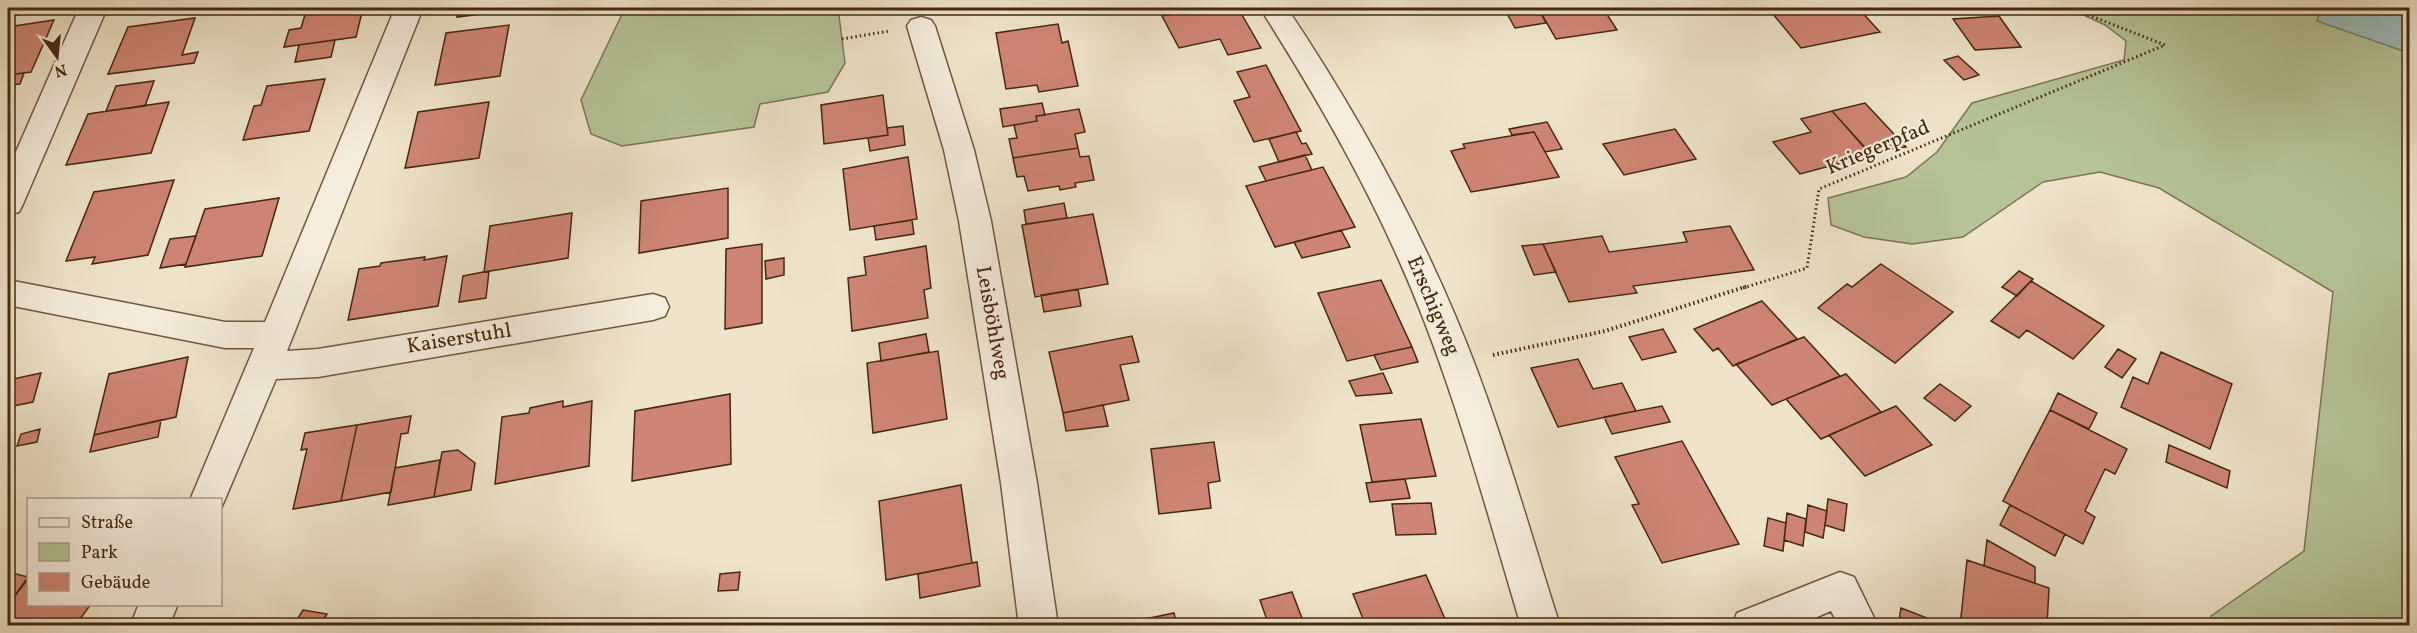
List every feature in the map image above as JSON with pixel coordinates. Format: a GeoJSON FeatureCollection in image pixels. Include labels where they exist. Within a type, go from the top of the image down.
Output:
{"type":"FeatureCollection","features":[{"type":"Feature","properties":{"kind":"street"},"geometry":{"type":"LineString","coordinates":[[8,204],[93,8]]}},
{"type":"Feature","properties":{"kind":"street"},"geometry":{"type":"LineString","coordinates":[[209,498],[409,8]]}},
{"type":"Feature","properties":{"kind":"street","name":"Erschigweg"},"geometry":{"type":"LineString","coordinates":[[1275,8],[1371,172],[1419,268],[1457,362],[1541,626]]}},
{"type":"Feature","properties":{"kind":"street","name":"Leisböhlweg"},"geometry":{"type":"LineString","coordinates":[[921,26],[959,150],[975,221],[1019,483],[1039,626]]}},
{"type":"Feature","properties":{"kind":"street"},"geometry":{"type":"LineString","coordinates":[[8,292],[225,335],[277,335]]}},
{"type":"Feature","properties":{"kind":"street","name":"Kaiserstuhl"},"geometry":{"type":"LineString","coordinates":[[264,366],[318,363],[653,307]]}},
{"type":"Feature","properties":{"kind":"street"},"geometry":{"type":"LineString","coordinates":[[1751,626],[1840,589],[1859,626]]}},
{"type":"Feature","properties":{"kind":"street"},"geometry":{"type":"LineString","coordinates":[[149,626],[158,606]]}},
{"type":"Feature","properties":{"kind":"path","name":"Kriegerpfad"},"geometry":{"type":"LineString","coordinates":[[1457,362],[1605,331],[1807,268],[1819,189],[2165,45],[2071,8]]}},
{"type":"Feature","properties":{"kind":"path"},"geometry":{"type":"LineString","coordinates":[[842,39],[921,26]]}},
{"type":"Feature","properties":{"kind":"green space"},"geometry":{"type":"Polygon","coordinates":[[[625,8],[838,8],[845,63],[828,92],[760,104],[754,127],[622,146],[591,134],[581,100],[625,8]]]}},
{"type":"Feature","properties":{"kind":"green space"},"geometry":{"type":"Polygon","coordinates":[[[2069,8],[2409,8],[2409,625],[2212,625],[2211,616],[2304,551],[2333,292],[2159,188],[2100,172],[2043,182],[1963,237],[1912,244],[1864,237],[1831,225],[1828,198],[1906,177],[1937,152],[1972,103],[2124,60],[2126,41],[2105,25],[2069,8]]]}},
{"type":"Feature","properties":{"kind":"water"},"geometry":{"type":"Polygon","coordinates":[[[2321,8],[2409,8],[2409,48],[2406,52],[2317,21],[2321,8]]]}},
{"type":"Feature","properties":{"kind":"building"},"geometry":{"type":"Polygon","coordinates":[[[8,8],[37,8],[34,13],[8,16],[8,8]]]}},
{"type":"Feature","properties":{"kind":"building"},"geometry":{"type":"Polygon","coordinates":[[[307,8],[363,8],[356,37],[284,47],[289,30],[301,28],[307,8]]]}},
{"type":"Feature","properties":{"kind":"building"},"geometry":{"type":"Polygon","coordinates":[[[459,8],[529,8],[457,17],[459,8]]]}},
{"type":"Feature","properties":{"kind":"building"},"geometry":{"type":"Polygon","coordinates":[[[1198,8],[1238,8],[1261,48],[1228,55],[1220,39],[1179,48],[1162,16],[1198,8]]]}},
{"type":"Feature","properties":{"kind":"building"},"geometry":{"type":"Polygon","coordinates":[[[1504,8],[1538,8],[1546,23],[1515,28],[1504,8]]]}},
{"type":"Feature","properties":{"kind":"building"},"geometry":{"type":"Polygon","coordinates":[[[1538,8],[1603,8],[1617,30],[1556,39],[1538,8]]]}},
{"type":"Feature","properties":{"kind":"building"},"geometry":{"type":"Polygon","coordinates":[[[1768,8],[1858,8],[1880,32],[1801,48],[1768,8]]]}},
{"type":"Feature","properties":{"kind":"building"},"geometry":{"type":"Polygon","coordinates":[[[1999,16],[2021,47],[1975,50],[1953,19],[1999,16]]]}},
{"type":"Feature","properties":{"kind":"building"},"geometry":{"type":"Polygon","coordinates":[[[195,18],[182,55],[198,52],[194,63],[108,74],[128,27],[195,18]]]}},
{"type":"Feature","properties":{"kind":"building"},"geometry":{"type":"Polygon","coordinates":[[[54,20],[31,72],[8,75],[8,27],[54,20]]]}},
{"type":"Feature","properties":{"kind":"building"},"geometry":{"type":"Polygon","coordinates":[[[1058,24],[1062,43],[1068,41],[1078,86],[1039,92],[1037,85],[1006,89],[996,33],[1058,24]]]}},
{"type":"Feature","properties":{"kind":"building"},"geometry":{"type":"Polygon","coordinates":[[[509,25],[500,76],[435,85],[446,33],[509,25]]]}},
{"type":"Feature","properties":{"kind":"building"},"geometry":{"type":"Polygon","coordinates":[[[335,40],[331,57],[295,62],[299,45],[335,40]]]}},
{"type":"Feature","properties":{"kind":"building"},"geometry":{"type":"Polygon","coordinates":[[[1958,56],[1979,75],[1964,80],[1944,60],[1958,56]]]}},
{"type":"Feature","properties":{"kind":"building"},"geometry":{"type":"Polygon","coordinates":[[[1266,65],[1301,131],[1254,142],[1234,101],[1250,97],[1237,72],[1266,65]]]}},
{"type":"Feature","properties":{"kind":"building"},"geometry":{"type":"Polygon","coordinates":[[[24,73],[20,84],[8,85],[8,75],[24,73]]]}},
{"type":"Feature","properties":{"kind":"building"},"geometry":{"type":"Polygon","coordinates":[[[325,79],[309,131],[243,140],[254,106],[261,105],[267,86],[325,79]]]}},
{"type":"Feature","properties":{"kind":"building"},"geometry":{"type":"Polygon","coordinates":[[[154,81],[145,106],[106,111],[116,86],[154,81]]]}},
{"type":"Feature","properties":{"kind":"building"},"geometry":{"type":"Polygon","coordinates":[[[883,95],[888,135],[824,144],[821,105],[883,95]]]}},
{"type":"Feature","properties":{"kind":"building"},"geometry":{"type":"Polygon","coordinates":[[[169,102],[151,153],[66,165],[88,114],[169,102]]]}},
{"type":"Feature","properties":{"kind":"building"},"geometry":{"type":"Polygon","coordinates":[[[489,102],[479,158],[405,168],[418,112],[489,102]]]}},
{"type":"Feature","properties":{"kind":"building"},"geometry":{"type":"Polygon","coordinates":[[[1042,103],[1045,115],[1036,116],[1037,121],[1003,127],[1000,109],[1042,103]]]}},
{"type":"Feature","properties":{"kind":"building"},"geometry":{"type":"Polygon","coordinates":[[[1865,103],[1906,147],[1869,152],[1832,111],[1865,103]]]}},
{"type":"Feature","properties":{"kind":"building"},"geometry":{"type":"Polygon","coordinates":[[[1079,109],[1085,132],[1075,134],[1078,148],[1013,158],[1009,139],[1017,138],[1014,125],[1037,121],[1036,116],[1079,109]]]}},
{"type":"Feature","properties":{"kind":"building"},"geometry":{"type":"Polygon","coordinates":[[[1832,111],[1871,155],[1800,174],[1773,142],[1811,132],[1801,119],[1832,111]]]}},
{"type":"Feature","properties":{"kind":"building"},"geometry":{"type":"Polygon","coordinates":[[[1547,122],[1562,149],[1545,152],[1534,132],[1512,135],[1509,129],[1547,122]]]}},
{"type":"Feature","properties":{"kind":"building"},"geometry":{"type":"Polygon","coordinates":[[[903,126],[905,145],[870,151],[868,138],[888,135],[887,128],[903,126]]]}},
{"type":"Feature","properties":{"kind":"building"},"geometry":{"type":"Polygon","coordinates":[[[1675,129],[1696,159],[1624,175],[1603,144],[1675,129]]]}},
{"type":"Feature","properties":{"kind":"building"},"geometry":{"type":"Polygon","coordinates":[[[1296,132],[1302,144],[1306,143],[1312,154],[1279,162],[1269,139],[1296,132]]]}},
{"type":"Feature","properties":{"kind":"building"},"geometry":{"type":"Polygon","coordinates":[[[1534,132],[1559,177],[1471,192],[1451,151],[1465,148],[1463,144],[1534,132]]]}},
{"type":"Feature","properties":{"kind":"building"},"geometry":{"type":"Polygon","coordinates":[[[1078,148],[1080,157],[1089,156],[1094,180],[1075,183],[1076,187],[1060,190],[1059,186],[1028,191],[1024,176],[1017,177],[1013,158],[1078,148]]]}},
{"type":"Feature","properties":{"kind":"building"},"geometry":{"type":"Polygon","coordinates":[[[1305,155],[1312,170],[1266,181],[1259,167],[1305,155]]]}},
{"type":"Feature","properties":{"kind":"building"},"geometry":{"type":"Polygon","coordinates":[[[908,157],[917,219],[850,230],[843,169],[908,157]]]}},
{"type":"Feature","properties":{"kind":"building"},"geometry":{"type":"Polygon","coordinates":[[[1323,167],[1355,227],[1275,247],[1246,186],[1323,167]]]}},
{"type":"Feature","properties":{"kind":"building"},"geometry":{"type":"Polygon","coordinates":[[[174,180],[148,255],[92,264],[95,257],[66,261],[94,192],[174,180]]]}},
{"type":"Feature","properties":{"kind":"building"},"geometry":{"type":"Polygon","coordinates":[[[728,188],[728,238],[639,253],[641,201],[728,188]]]}},
{"type":"Feature","properties":{"kind":"building"},"geometry":{"type":"Polygon","coordinates":[[[279,198],[262,256],[185,267],[205,209],[279,198]]]}},
{"type":"Feature","properties":{"kind":"building"},"geometry":{"type":"Polygon","coordinates":[[[1064,203],[1067,218],[1026,224],[1024,210],[1064,203]]]}},
{"type":"Feature","properties":{"kind":"building"},"geometry":{"type":"Polygon","coordinates":[[[572,213],[568,258],[484,272],[490,226],[572,213]]]}},
{"type":"Feature","properties":{"kind":"building"},"geometry":{"type":"Polygon","coordinates":[[[1093,214],[1108,284],[1035,297],[1022,225],[1093,214]]]}},
{"type":"Feature","properties":{"kind":"building"},"geometry":{"type":"Polygon","coordinates":[[[912,220],[914,234],[876,240],[874,226],[912,220]]]}},
{"type":"Feature","properties":{"kind":"building"},"geometry":{"type":"Polygon","coordinates":[[[1730,226],[1754,270],[1633,286],[1637,293],[1569,302],[1543,244],[1602,236],[1609,252],[1687,242],[1683,232],[1730,226]]]}},
{"type":"Feature","properties":{"kind":"building"},"geometry":{"type":"Polygon","coordinates":[[[1341,230],[1350,247],[1302,258],[1294,242],[1341,230]]]}},
{"type":"Feature","properties":{"kind":"building"},"geometry":{"type":"Polygon","coordinates":[[[196,236],[186,264],[160,268],[170,239],[196,236]]]}},
{"type":"Feature","properties":{"kind":"building"},"geometry":{"type":"Polygon","coordinates":[[[762,244],[762,323],[725,329],[726,249],[762,244]]]}},
{"type":"Feature","properties":{"kind":"building"},"geometry":{"type":"Polygon","coordinates":[[[1543,244],[1556,272],[1534,275],[1522,246],[1543,244]]]}},
{"type":"Feature","properties":{"kind":"building"},"geometry":{"type":"Polygon","coordinates":[[[926,246],[931,288],[924,290],[928,318],[852,331],[848,278],[866,275],[864,257],[926,246]]]}},
{"type":"Feature","properties":{"kind":"building"},"geometry":{"type":"Polygon","coordinates":[[[447,256],[438,306],[348,320],[359,269],[380,266],[381,263],[447,256]]]}},
{"type":"Feature","properties":{"kind":"building"},"geometry":{"type":"Polygon","coordinates":[[[784,258],[784,275],[766,279],[765,261],[784,258]]]}},
{"type":"Feature","properties":{"kind":"building"},"geometry":{"type":"Polygon","coordinates":[[[1881,264],[1953,312],[1895,363],[1818,308],[1847,284],[1852,287],[1881,264]]]}},
{"type":"Feature","properties":{"kind":"building"},"geometry":{"type":"Polygon","coordinates":[[[489,271],[486,298],[459,302],[463,276],[489,271]]]}},
{"type":"Feature","properties":{"kind":"building"},"geometry":{"type":"Polygon","coordinates":[[[2019,271],[2033,279],[2017,296],[2002,287],[2019,271]]]}},
{"type":"Feature","properties":{"kind":"building"},"geometry":{"type":"Polygon","coordinates":[[[1381,280],[1412,347],[1347,361],[1318,293],[1381,280]]]}},
{"type":"Feature","properties":{"kind":"building"},"geometry":{"type":"Polygon","coordinates":[[[2031,281],[2104,326],[2073,359],[2027,330],[2019,338],[1991,321],[2031,281]]]}},
{"type":"Feature","properties":{"kind":"building"},"geometry":{"type":"Polygon","coordinates":[[[1078,289],[1081,306],[1044,312],[1041,295],[1078,289]]]}},
{"type":"Feature","properties":{"kind":"building"},"geometry":{"type":"Polygon","coordinates":[[[1762,301],[1797,339],[1733,366],[1718,348],[1713,351],[1694,329],[1762,301]]]}},
{"type":"Feature","properties":{"kind":"building"},"geometry":{"type":"Polygon","coordinates":[[[1663,329],[1676,352],[1642,360],[1629,337],[1663,329]]]}},
{"type":"Feature","properties":{"kind":"building"},"geometry":{"type":"Polygon","coordinates":[[[926,334],[929,352],[881,361],[879,343],[926,334]]]}},
{"type":"Feature","properties":{"kind":"building"},"geometry":{"type":"Polygon","coordinates":[[[1132,336],[1139,362],[1120,365],[1129,400],[1063,413],[1049,352],[1132,336]]]}},
{"type":"Feature","properties":{"kind":"building"},"geometry":{"type":"Polygon","coordinates":[[[1804,337],[1840,376],[1772,405],[1736,364],[1804,337]]]}},
{"type":"Feature","properties":{"kind":"building"},"geometry":{"type":"Polygon","coordinates":[[[1412,347],[1418,362],[1381,370],[1374,355],[1412,347]]]}},
{"type":"Feature","properties":{"kind":"building"},"geometry":{"type":"Polygon","coordinates":[[[2118,349],[2136,359],[2122,378],[2105,367],[2118,349]]]}},
{"type":"Feature","properties":{"kind":"building"},"geometry":{"type":"Polygon","coordinates":[[[938,351],[947,419],[873,433],[867,363],[938,351]]]}},
{"type":"Feature","properties":{"kind":"building"},"geometry":{"type":"Polygon","coordinates":[[[2161,352],[2232,384],[2210,449],[2121,407],[2133,377],[2148,384],[2161,352]]]}},
{"type":"Feature","properties":{"kind":"building"},"geometry":{"type":"Polygon","coordinates":[[[188,357],[176,417],[94,435],[109,374],[188,357]]]}},
{"type":"Feature","properties":{"kind":"building"},"geometry":{"type":"Polygon","coordinates":[[[1578,359],[1593,389],[1622,383],[1636,411],[1558,427],[1531,368],[1578,359]]]}},
{"type":"Feature","properties":{"kind":"building"},"geometry":{"type":"Polygon","coordinates":[[[41,373],[33,402],[8,407],[8,380],[41,373]]]}},
{"type":"Feature","properties":{"kind":"building"},"geometry":{"type":"Polygon","coordinates":[[[1383,373],[1392,393],[1356,396],[1349,381],[1383,373]]]}},
{"type":"Feature","properties":{"kind":"building"},"geometry":{"type":"Polygon","coordinates":[[[1846,374],[1881,412],[1821,439],[1786,399],[1846,374]]]}},
{"type":"Feature","properties":{"kind":"building"},"geometry":{"type":"Polygon","coordinates":[[[1940,384],[1971,406],[1955,421],[1924,398],[1940,384]]]}},
{"type":"Feature","properties":{"kind":"building"},"geometry":{"type":"Polygon","coordinates":[[[2058,393],[2097,413],[2089,429],[2050,410],[2058,393]]]}},
{"type":"Feature","properties":{"kind":"building"},"geometry":{"type":"Polygon","coordinates":[[[730,394],[731,464],[632,481],[635,411],[730,394]]]}},
{"type":"Feature","properties":{"kind":"building"},"geometry":{"type":"Polygon","coordinates":[[[563,401],[563,407],[592,401],[589,466],[495,484],[502,417],[529,413],[530,408],[563,401]]]}},
{"type":"Feature","properties":{"kind":"building"},"geometry":{"type":"Polygon","coordinates":[[[1103,405],[1108,426],[1066,431],[1063,413],[1103,405]]]}},
{"type":"Feature","properties":{"kind":"building"},"geometry":{"type":"Polygon","coordinates":[[[1662,406],[1670,422],[1612,434],[1604,417],[1662,406]]]}},
{"type":"Feature","properties":{"kind":"building"},"geometry":{"type":"Polygon","coordinates":[[[1896,406],[1932,445],[1865,476],[1829,435],[1896,406]]]}},
{"type":"Feature","properties":{"kind":"building"},"geometry":{"type":"Polygon","coordinates":[[[2050,410],[2127,449],[2115,474],[2105,469],[2085,511],[2095,517],[2083,544],[2003,501],[2050,410]]]}},
{"type":"Feature","properties":{"kind":"building"},"geometry":{"type":"Polygon","coordinates":[[[411,416],[408,433],[401,434],[391,492],[341,501],[357,425],[411,416]]]}},
{"type":"Feature","properties":{"kind":"building"},"geometry":{"type":"Polygon","coordinates":[[[1421,419],[1436,476],[1372,482],[1360,425],[1421,419]]]}},
{"type":"Feature","properties":{"kind":"building"},"geometry":{"type":"Polygon","coordinates":[[[161,420],[158,437],[90,452],[94,435],[161,420]]]}},
{"type":"Feature","properties":{"kind":"building"},"geometry":{"type":"Polygon","coordinates":[[[357,425],[341,501],[293,509],[307,449],[301,450],[305,433],[357,425]]]}},
{"type":"Feature","properties":{"kind":"building"},"geometry":{"type":"Polygon","coordinates":[[[40,429],[37,442],[17,446],[21,434],[40,429]]]}},
{"type":"Feature","properties":{"kind":"building"},"geometry":{"type":"Polygon","coordinates":[[[1682,441],[1739,544],[1662,563],[1632,505],[1639,504],[1615,457],[1682,441]]]}},
{"type":"Feature","properties":{"kind":"building"},"geometry":{"type":"Polygon","coordinates":[[[1214,442],[1220,481],[1208,483],[1211,508],[1159,514],[1151,449],[1214,442]]]}},
{"type":"Feature","properties":{"kind":"building"},"geometry":{"type":"Polygon","coordinates":[[[2169,445],[2230,471],[2227,488],[2166,462],[2169,445]]]}},
{"type":"Feature","properties":{"kind":"building"},"geometry":{"type":"Polygon","coordinates":[[[458,450],[475,463],[471,490],[434,497],[442,452],[458,450]]]}},
{"type":"Feature","properties":{"kind":"building"},"geometry":{"type":"Polygon","coordinates":[[[440,460],[434,497],[388,505],[395,468],[440,460]]]}},
{"type":"Feature","properties":{"kind":"building"},"geometry":{"type":"Polygon","coordinates":[[[1405,479],[1410,498],[1370,502],[1366,483],[1405,479]]]}},
{"type":"Feature","properties":{"kind":"building"},"geometry":{"type":"Polygon","coordinates":[[[961,485],[972,563],[886,580],[879,501],[961,485]]]}},
{"type":"Feature","properties":{"kind":"building"},"geometry":{"type":"Polygon","coordinates":[[[1828,499],[1847,504],[1844,531],[1825,525],[1828,499]]]}},
{"type":"Feature","properties":{"kind":"building"},"geometry":{"type":"Polygon","coordinates":[[[1431,503],[1436,534],[1396,535],[1392,504],[1431,503]]]}},
{"type":"Feature","properties":{"kind":"building"},"geometry":{"type":"Polygon","coordinates":[[[1808,505],[1827,511],[1823,538],[1805,532],[1808,505]]]}},
{"type":"Feature","properties":{"kind":"building"},"geometry":{"type":"Polygon","coordinates":[[[2010,505],[2065,534],[2055,556],[2000,525],[2010,505]]]}},
{"type":"Feature","properties":{"kind":"building"},"geometry":{"type":"Polygon","coordinates":[[[1787,513],[1806,519],[1803,546],[1784,540],[1787,513]]]}},
{"type":"Feature","properties":{"kind":"building"},"geometry":{"type":"Polygon","coordinates":[[[1768,518],[1786,523],[1783,551],[1764,546],[1768,518]]]}},
{"type":"Feature","properties":{"kind":"building"},"geometry":{"type":"Polygon","coordinates":[[[1987,540],[2035,567],[2035,583],[1984,566],[1987,540]]]}},
{"type":"Feature","properties":{"kind":"building"},"geometry":{"type":"Polygon","coordinates":[[[1967,560],[2049,588],[2047,626],[1960,626],[1967,560]]]}},
{"type":"Feature","properties":{"kind":"building"},"geometry":{"type":"Polygon","coordinates":[[[977,562],[980,586],[920,598],[918,574],[977,562]]]}},
{"type":"Feature","properties":{"kind":"building"},"geometry":{"type":"Polygon","coordinates":[[[8,572],[27,577],[27,578],[8,605],[8,572]]]}},
{"type":"Feature","properties":{"kind":"building"},"geometry":{"type":"Polygon","coordinates":[[[740,572],[738,590],[718,591],[720,574],[740,572]]]}},
{"type":"Feature","properties":{"kind":"building"},"geometry":{"type":"Polygon","coordinates":[[[1426,575],[1448,626],[1366,626],[1353,594],[1426,575]]]}},
{"type":"Feature","properties":{"kind":"building"},"geometry":{"type":"Polygon","coordinates":[[[27,580],[27,606],[90,606],[75,626],[8,626],[8,605],[27,580]]]}},
{"type":"Feature","properties":{"kind":"building"},"geometry":{"type":"Polygon","coordinates":[[[1292,592],[1305,626],[1250,626],[1267,620],[1260,600],[1292,592]]]}},
{"type":"Feature","properties":{"kind":"building"},"geometry":{"type":"Polygon","coordinates":[[[1901,608],[1945,625],[1945,626],[1898,626],[1901,608]]]}},
{"type":"Feature","properties":{"kind":"building"},"geometry":{"type":"Polygon","coordinates":[[[303,610],[327,614],[320,626],[293,626],[303,610]]]}},
{"type":"Feature","properties":{"kind":"building"},"geometry":{"type":"Polygon","coordinates":[[[1174,613],[1177,626],[1112,626],[1174,613]]]}}]}
